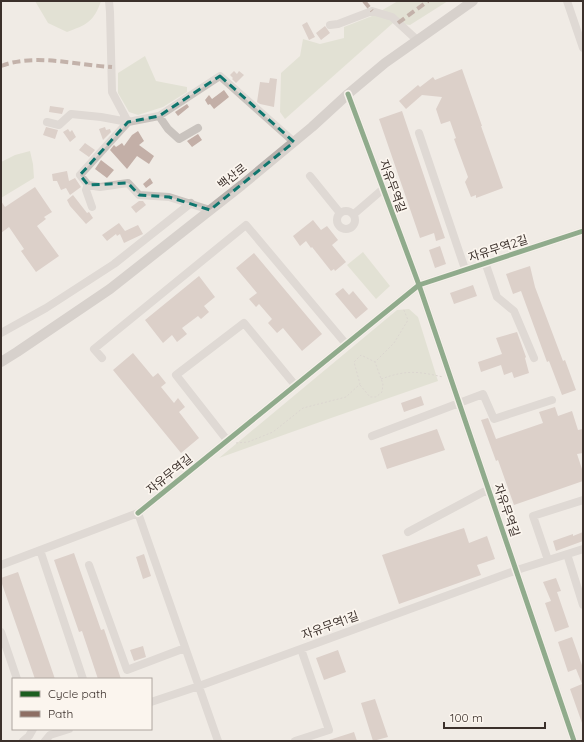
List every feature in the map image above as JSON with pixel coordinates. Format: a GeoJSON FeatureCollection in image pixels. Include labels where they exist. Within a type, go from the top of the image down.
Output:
{"type":"FeatureCollection","features":[{"type":"Feature","properties":{"kind":"main road","name":"백산로"},"geometry":{"type":"LineString","coordinates":[[1,362],[110,289],[294,142],[385,63],[472,1]]}},
{"type":"Feature","properties":{"kind":"street"},"geometry":{"type":"LineString","coordinates":[[109,1],[112,92],[128,122]]}},
{"type":"Feature","properties":{"kind":"street"},"geometry":{"type":"LineString","coordinates":[[567,1],[583,48]]}},
{"type":"Feature","properties":{"kind":"street"},"geometry":{"type":"LineString","coordinates":[[330,25],[338,24],[372,11],[392,18],[417,40]]}},
{"type":"Feature","properties":{"kind":"street"},"geometry":{"type":"LineString","coordinates":[[47,122],[59,125],[71,114],[128,122],[159,116],[220,76],[294,142]]}},
{"type":"Feature","properties":{"kind":"street","name":"자유무역길"},"geometry":{"type":"LineString","coordinates":[[348,94],[419,285],[574,741]]}},
{"type":"Feature","properties":{"kind":"street"},"geometry":{"type":"LineString","coordinates":[[159,116],[179,139],[198,128]]}},
{"type":"Feature","properties":{"kind":"street"},"geometry":{"type":"LineString","coordinates":[[128,122],[80,175],[88,185],[100,186],[128,183],[139,195],[169,197],[210,210]]}},
{"type":"Feature","properties":{"kind":"street"},"geometry":{"type":"LineString","coordinates":[[419,133],[465,269]]}},
{"type":"Feature","properties":{"kind":"street"},"geometry":{"type":"LineString","coordinates":[[310,176],[340,213]]}},
{"type":"Feature","properties":{"kind":"street"},"geometry":{"type":"LineString","coordinates":[[88,185],[86,190],[92,207]]}},
{"type":"Feature","properties":{"kind":"street"},"geometry":{"type":"LineString","coordinates":[[354,214],[383,189]]}},
{"type":"Feature","properties":{"kind":"street"},"geometry":{"type":"LineString","coordinates":[[1,333],[46,308],[114,264],[191,203]]}},
{"type":"Feature","properties":{"kind":"street"},"geometry":{"type":"LineString","coordinates":[[340,213],[346,211],[354,214]]}},
{"type":"Feature","properties":{"kind":"street"},"geometry":{"type":"LineString","coordinates":[[340,213],[338,221],[340,226],[346,228],[351,227],[355,222],[354,214]]}},
{"type":"Feature","properties":{"kind":"street"},"geometry":{"type":"LineString","coordinates":[[102,358],[94,349],[246,225],[346,344]]}},
{"type":"Feature","properties":{"kind":"street","name":"자유무역2길"},"geometry":{"type":"LineString","coordinates":[[419,285],[485,262],[583,231]]}},
{"type":"Feature","properties":{"kind":"street"},"geometry":{"type":"LineString","coordinates":[[485,262],[497,297],[514,311],[534,358]]}},
{"type":"Feature","properties":{"kind":"street","name":"자유무역길"},"geometry":{"type":"LineString","coordinates":[[1,565],[138,513],[419,285]]}},
{"type":"Feature","properties":{"kind":"street"},"geometry":{"type":"LineString","coordinates":[[227,440],[176,375],[244,323],[295,385]]}},
{"type":"Feature","properties":{"kind":"street"},"geometry":{"type":"LineString","coordinates":[[372,436],[459,402],[484,394],[494,419],[552,400]]}},
{"type":"Feature","properties":{"kind":"street"},"geometry":{"type":"LineString","coordinates":[[408,532],[489,489]]}},
{"type":"Feature","properties":{"kind":"street"},"geometry":{"type":"LineString","coordinates":[[548,560],[533,516],[583,500]]}},
{"type":"Feature","properties":{"kind":"street"},"geometry":{"type":"LineString","coordinates":[[138,513],[218,741]]}},
{"type":"Feature","properties":{"kind":"street"},"geometry":{"type":"LineString","coordinates":[[517,570],[583,548]]}},
{"type":"Feature","properties":{"kind":"street"},"geometry":{"type":"LineString","coordinates":[[40,550],[83,678]]}},
{"type":"Feature","properties":{"kind":"street"},"geometry":{"type":"LineString","coordinates":[[567,554],[583,605]]}},
{"type":"Feature","properties":{"kind":"street"},"geometry":{"type":"LineString","coordinates":[[89,565],[127,670],[185,648]]}},
{"type":"Feature","properties":{"kind":"street","name":"자유무역1길"},"geometry":{"type":"LineString","coordinates":[[152,702],[199,686],[517,570]]}},
{"type":"Feature","properties":{"kind":"street"},"geometry":{"type":"LineString","coordinates":[[1,632],[4,652],[17,678]]}},
{"type":"Feature","properties":{"kind":"street"},"geometry":{"type":"LineString","coordinates":[[295,741],[329,730],[301,649]]}},
{"type":"Feature","properties":{"kind":"street"},"geometry":{"type":"LineString","coordinates":[[24,741],[32,730]]}},
{"type":"Feature","properties":{"kind":"street"},"geometry":{"type":"LineString","coordinates":[[45,741],[50,735],[66,730]]}},
{"type":"Feature","properties":{"kind":"path"},"geometry":{"type":"LineString","coordinates":[[375,362],[394,343],[408,320],[400,300]]}},
{"type":"Feature","properties":{"kind":"path"},"geometry":{"type":"LineString","coordinates":[[362,355],[375,362],[381,379],[383,384],[382,392],[376,397],[370,397],[360,384],[354,362],[362,355]]}},
{"type":"Feature","properties":{"kind":"path"},"geometry":{"type":"LineString","coordinates":[[381,379],[398,373],[422,372],[451,379]]}},
{"type":"Feature","properties":{"kind":"path"},"geometry":{"type":"LineString","coordinates":[[227,440],[234,443],[248,442],[273,432],[303,408],[346,397],[360,384]]}},
{"type":"Feature","properties":{"kind":"highlighted area"},"geometry":{"type":"Polygon","coordinates":[[[220,76],[294,142],[210,210],[169,197],[139,195],[128,183],[88,185],[80,175],[128,122],[159,116],[220,76]]]}},
{"type":"Feature","properties":{"kind":"green space"},"geometry":{"type":"Polygon","coordinates":[[[35,1],[101,1],[95,14],[88,22],[67,32],[48,23],[35,1]]]}},
{"type":"Feature","properties":{"kind":"green space"},"geometry":{"type":"Polygon","coordinates":[[[398,1],[448,1],[410,25],[393,23],[285,119],[280,112],[281,73],[300,56],[303,39],[320,44],[344,38],[344,27],[372,16],[398,1]]]}},
{"type":"Feature","properties":{"kind":"green space"},"geometry":{"type":"Polygon","coordinates":[[[145,56],[156,81],[187,87],[187,92],[163,107],[138,115],[129,112],[118,93],[118,73],[145,56]]]}},
{"type":"Feature","properties":{"kind":"green space"},"geometry":{"type":"Polygon","coordinates":[[[30,151],[34,178],[1,198],[1,162],[15,155],[30,151]]]}},
{"type":"Feature","properties":{"kind":"green space"},"geometry":{"type":"Polygon","coordinates":[[[363,252],[390,286],[376,299],[347,265],[363,252]]]}},
{"type":"Feature","properties":{"kind":"green space"},"geometry":{"type":"Polygon","coordinates":[[[409,309],[418,317],[438,381],[219,458],[397,310],[409,309]]]}},
{"type":"Feature","properties":{"kind":"building"},"geometry":{"type":"Polygon","coordinates":[[[307,22],[315,37],[309,40],[302,25],[307,22]]]}},
{"type":"Feature","properties":{"kind":"building"},"geometry":{"type":"Polygon","coordinates":[[[325,26],[330,33],[321,40],[316,33],[325,26]]]}},
{"type":"Feature","properties":{"kind":"building"},"geometry":{"type":"Polygon","coordinates":[[[462,69],[503,188],[476,198],[476,195],[471,197],[465,182],[468,177],[454,139],[456,138],[450,121],[441,124],[436,109],[442,97],[422,95],[406,109],[399,101],[418,85],[420,87],[433,77],[435,80],[462,69]]]}},
{"type":"Feature","properties":{"kind":"building"},"geometry":{"type":"Polygon","coordinates":[[[234,71],[237,74],[239,71],[244,75],[236,83],[230,75],[234,71]]]}},
{"type":"Feature","properties":{"kind":"building"},"geometry":{"type":"Polygon","coordinates":[[[270,78],[277,79],[274,107],[257,102],[260,82],[269,83],[270,78]]]}},
{"type":"Feature","properties":{"kind":"building"},"geometry":{"type":"Polygon","coordinates":[[[224,90],[229,97],[214,109],[210,104],[208,105],[205,100],[209,95],[212,99],[224,90]]]}},
{"type":"Feature","properties":{"kind":"building"},"geometry":{"type":"Polygon","coordinates":[[[187,104],[189,107],[178,116],[175,112],[187,104]]]}},
{"type":"Feature","properties":{"kind":"building"},"geometry":{"type":"Polygon","coordinates":[[[50,106],[64,108],[62,114],[49,112],[50,106]]]}},
{"type":"Feature","properties":{"kind":"building"},"geometry":{"type":"Polygon","coordinates":[[[402,111],[445,238],[436,241],[434,233],[420,238],[379,119],[402,111]]]}},
{"type":"Feature","properties":{"kind":"building"},"geometry":{"type":"Polygon","coordinates":[[[46,127],[58,130],[55,139],[43,135],[46,127]]]}},
{"type":"Feature","properties":{"kind":"building"},"geometry":{"type":"Polygon","coordinates":[[[105,127],[106,130],[110,129],[111,132],[103,140],[99,129],[105,127]]]}},
{"type":"Feature","properties":{"kind":"building"},"geometry":{"type":"Polygon","coordinates":[[[68,129],[70,132],[72,130],[76,137],[70,142],[63,132],[68,129]]]}},
{"type":"Feature","properties":{"kind":"building"},"geometry":{"type":"Polygon","coordinates":[[[138,131],[144,141],[139,145],[154,156],[149,164],[137,156],[127,169],[110,150],[114,145],[116,147],[122,143],[124,146],[132,135],[138,131]]]}},
{"type":"Feature","properties":{"kind":"building"},"geometry":{"type":"Polygon","coordinates":[[[198,134],[202,140],[192,147],[187,141],[198,134]]]}},
{"type":"Feature","properties":{"kind":"building"},"geometry":{"type":"Polygon","coordinates":[[[85,143],[95,150],[89,157],[79,150],[85,143]]]}},
{"type":"Feature","properties":{"kind":"building"},"geometry":{"type":"Polygon","coordinates":[[[101,160],[114,170],[107,178],[95,169],[101,160]]]}},
{"type":"Feature","properties":{"kind":"building"},"geometry":{"type":"Polygon","coordinates":[[[67,171],[69,181],[75,178],[81,187],[70,195],[66,188],[61,190],[57,181],[53,181],[52,174],[67,171]]]}},
{"type":"Feature","properties":{"kind":"building"},"geometry":{"type":"Polygon","coordinates":[[[150,178],[153,183],[146,188],[143,184],[150,178]]]}},
{"type":"Feature","properties":{"kind":"building"},"geometry":{"type":"Polygon","coordinates":[[[35,187],[52,212],[44,217],[46,219],[37,226],[59,256],[36,272],[21,251],[24,249],[9,227],[1,233],[1,201],[5,207],[35,187]]]}},
{"type":"Feature","properties":{"kind":"building"},"geometry":{"type":"Polygon","coordinates":[[[73,195],[87,213],[89,212],[93,218],[86,224],[70,206],[67,200],[73,195]]]}},
{"type":"Feature","properties":{"kind":"building"},"geometry":{"type":"Polygon","coordinates":[[[139,201],[143,201],[146,205],[136,213],[131,207],[139,201]]]}},
{"type":"Feature","properties":{"kind":"building"},"geometry":{"type":"Polygon","coordinates":[[[313,220],[321,230],[327,226],[338,240],[332,245],[346,262],[335,271],[334,269],[331,271],[306,241],[300,246],[293,236],[313,220]]]}},
{"type":"Feature","properties":{"kind":"building"},"geometry":{"type":"Polygon","coordinates":[[[119,223],[125,231],[138,225],[143,234],[124,243],[120,234],[117,236],[116,234],[107,241],[102,235],[119,223]]]}},
{"type":"Feature","properties":{"kind":"building"},"geometry":{"type":"Polygon","coordinates":[[[440,246],[446,264],[435,268],[429,250],[440,246]]]}},
{"type":"Feature","properties":{"kind":"building"},"geometry":{"type":"Polygon","coordinates":[[[254,253],[322,334],[302,351],[283,328],[277,333],[268,323],[272,319],[259,304],[256,307],[249,299],[257,293],[236,268],[254,253]]]}},
{"type":"Feature","properties":{"kind":"building"},"geometry":{"type":"Polygon","coordinates":[[[530,266],[535,287],[563,361],[565,360],[576,390],[562,395],[549,361],[547,362],[521,291],[513,294],[506,274],[530,266]]]}},
{"type":"Feature","properties":{"kind":"building"},"geometry":{"type":"Polygon","coordinates":[[[199,276],[215,297],[204,306],[209,312],[201,319],[198,316],[182,328],[187,334],[177,342],[172,335],[163,343],[145,320],[199,276]]]}},
{"type":"Feature","properties":{"kind":"building"},"geometry":{"type":"Polygon","coordinates":[[[473,285],[477,296],[454,304],[450,293],[473,285]]]}},
{"type":"Feature","properties":{"kind":"building"},"geometry":{"type":"Polygon","coordinates":[[[343,288],[349,295],[353,291],[368,309],[356,319],[335,294],[343,288]]]}},
{"type":"Feature","properties":{"kind":"building"},"geometry":{"type":"Polygon","coordinates":[[[517,332],[526,357],[529,373],[514,378],[512,372],[504,375],[501,365],[481,372],[478,362],[502,354],[496,338],[517,332]]]}},
{"type":"Feature","properties":{"kind":"building"},"geometry":{"type":"Polygon","coordinates":[[[133,353],[153,377],[158,373],[166,383],[161,387],[174,403],[178,398],[185,407],[179,412],[199,438],[181,453],[113,370],[133,353]]]}},
{"type":"Feature","properties":{"kind":"building"},"geometry":{"type":"Polygon","coordinates":[[[421,396],[424,405],[404,412],[401,403],[421,396]]]}},
{"type":"Feature","properties":{"kind":"building"},"geometry":{"type":"Polygon","coordinates":[[[555,407],[558,416],[572,411],[578,430],[583,429],[583,453],[577,454],[583,472],[583,481],[514,505],[498,460],[496,461],[481,420],[488,418],[496,439],[543,423],[539,412],[555,407]]]}},
{"type":"Feature","properties":{"kind":"building"},"geometry":{"type":"Polygon","coordinates":[[[437,429],[445,450],[387,469],[380,448],[437,429]]]}},
{"type":"Feature","properties":{"kind":"building"},"geometry":{"type":"Polygon","coordinates":[[[464,528],[469,543],[487,536],[495,559],[477,565],[481,575],[399,604],[382,555],[464,528]]]}},
{"type":"Feature","properties":{"kind":"building"},"geometry":{"type":"Polygon","coordinates":[[[583,532],[583,541],[556,551],[553,541],[583,532]]]}},
{"type":"Feature","properties":{"kind":"building"},"geometry":{"type":"Polygon","coordinates":[[[74,553],[101,630],[104,629],[121,678],[98,678],[82,631],[79,632],[54,560],[74,553]]]}},
{"type":"Feature","properties":{"kind":"building"},"geometry":{"type":"Polygon","coordinates":[[[144,554],[151,576],[143,579],[136,557],[144,554]]]}},
{"type":"Feature","properties":{"kind":"building"},"geometry":{"type":"Polygon","coordinates":[[[18,572],[55,678],[35,678],[1,578],[18,572]]]}},
{"type":"Feature","properties":{"kind":"building"},"geometry":{"type":"Polygon","coordinates":[[[556,578],[561,591],[557,592],[569,627],[555,632],[545,603],[551,601],[543,582],[556,578]]]}},
{"type":"Feature","properties":{"kind":"building"},"geometry":{"type":"Polygon","coordinates":[[[572,637],[583,668],[582,723],[570,689],[582,684],[576,669],[568,672],[558,642],[572,637]]]}},
{"type":"Feature","properties":{"kind":"building"},"geometry":{"type":"Polygon","coordinates":[[[143,646],[146,657],[134,661],[130,650],[143,646]]]}},
{"type":"Feature","properties":{"kind":"building"},"geometry":{"type":"Polygon","coordinates":[[[338,650],[346,672],[324,680],[316,658],[338,650]]]}},
{"type":"Feature","properties":{"kind":"building"},"geometry":{"type":"Polygon","coordinates":[[[375,699],[388,737],[373,741],[361,703],[375,699]]]}},
{"type":"Feature","properties":{"kind":"building"},"geometry":{"type":"Polygon","coordinates":[[[354,732],[357,741],[329,741],[329,740],[354,732]]]}},
{"type":"Feature","properties":{"kind":"marked path"},"geometry":{"type":"LineString","coordinates":[[364,1],[372,11]]}},
{"type":"Feature","properties":{"kind":"marked path"},"geometry":{"type":"LineString","coordinates":[[398,23],[428,1]]}},
{"type":"Feature","properties":{"kind":"marked path"},"geometry":{"type":"LineString","coordinates":[[1,66],[14,62],[42,60],[112,67]]}},
{"type":"Feature","properties":{"kind":"cycle path"},"geometry":{"type":"LineString","coordinates":[[348,94],[419,285],[574,741]]}},
{"type":"Feature","properties":{"kind":"cycle path"},"geometry":{"type":"LineString","coordinates":[[138,513],[419,285],[583,231]]}}]}
